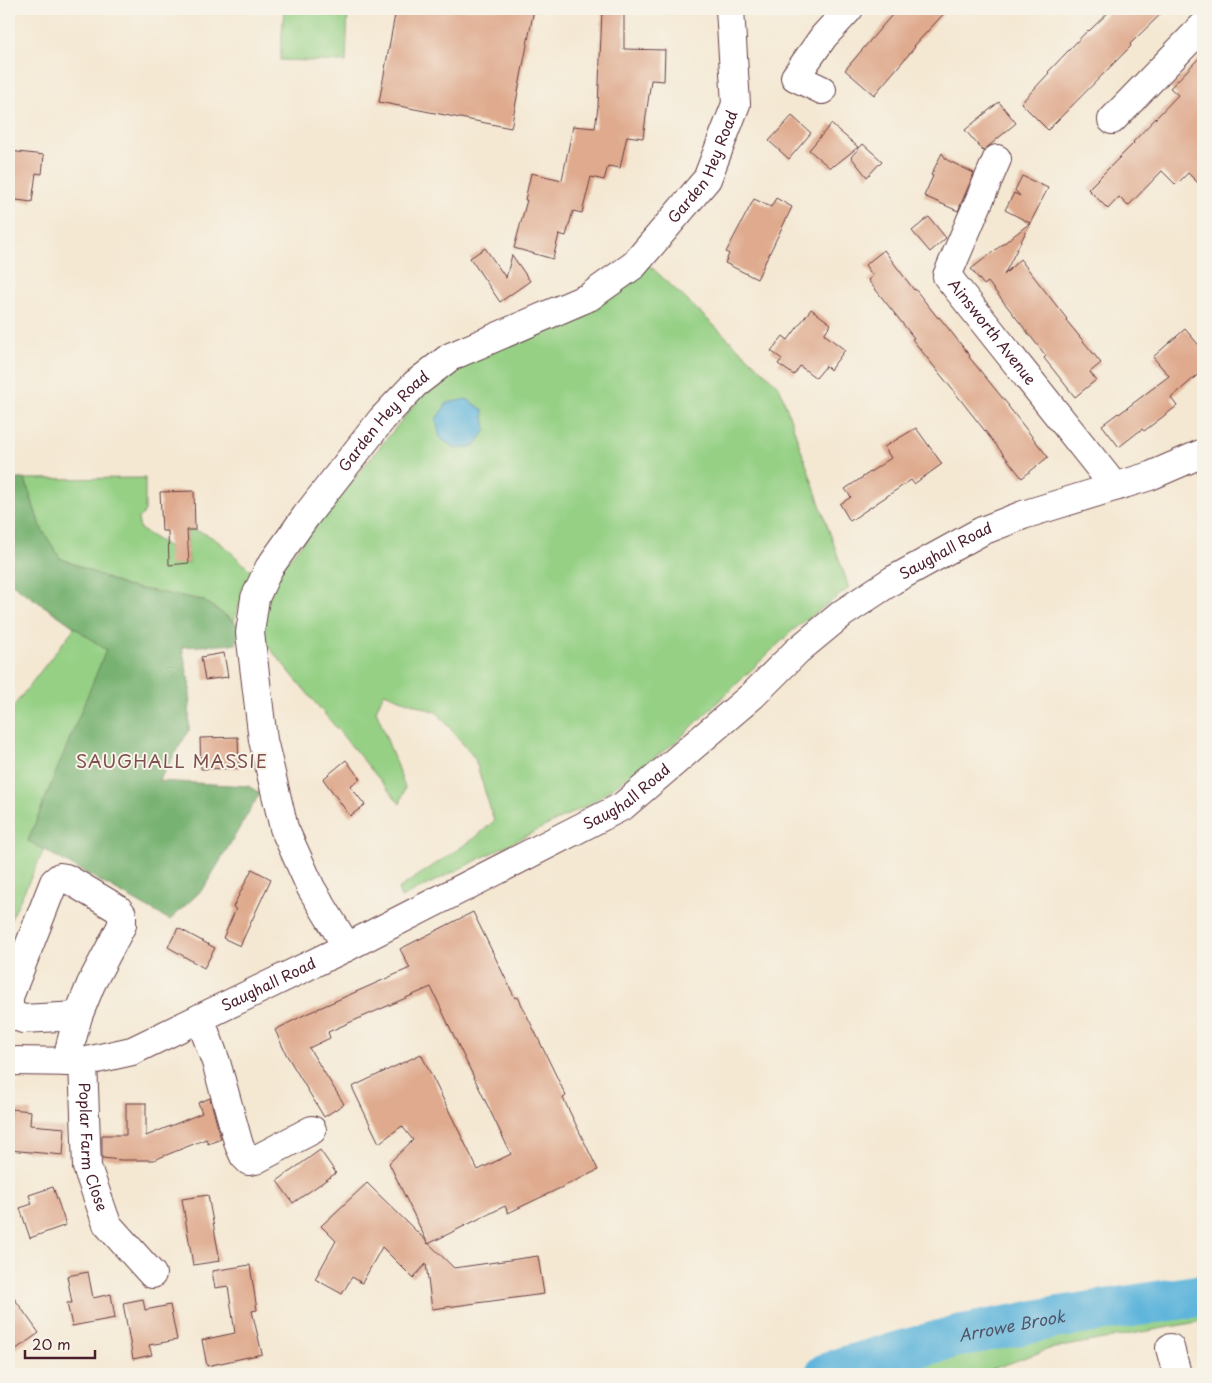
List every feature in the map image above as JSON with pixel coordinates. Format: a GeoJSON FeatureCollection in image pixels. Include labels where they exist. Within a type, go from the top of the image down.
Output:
{"type":"FeatureCollection","features":[{"type":"Feature","properties":{"kind":"street","name":"Garden Hey Road"},"geometry":{"type":"LineString","coordinates":[[347,947],[311,888],[284,828],[263,740],[250,633],[255,598],[269,568],[306,516],[382,418],[415,384],[450,357],[589,297],[634,265],[707,179],[736,104],[730,9]]}},
{"type":"Feature","properties":{"kind":"street"},"geometry":{"type":"LineString","coordinates":[[822,90],[795,77],[824,36],[848,9]]}},
{"type":"Feature","properties":{"kind":"street"},"geometry":{"type":"LineString","coordinates":[[1112,120],[1203,26]]}},
{"type":"Feature","properties":{"kind":"street","name":"Ainsworth Avenue"},"geometry":{"type":"LineString","coordinates":[[997,159],[947,276],[1115,487]]}},
{"type":"Feature","properties":{"kind":"street","name":"Saughall Road"},"geometry":{"type":"LineString","coordinates":[[9,1061],[74,1062],[132,1051],[347,947],[623,806],[753,695],[796,651],[843,613],[893,580],[982,531],[1022,515],[1150,476],[1203,453]]}},
{"type":"Feature","properties":{"kind":"street","name":"Poplar Farm Close"},"geometry":{"type":"LineString","coordinates":[[9,1006],[9,997],[54,882],[60,878],[66,878],[118,909],[122,914],[122,924],[91,984],[78,1016],[74,1062],[84,1121],[87,1167],[107,1224],[152,1274]]}},
{"type":"Feature","properties":{"kind":"street"},"geometry":{"type":"LineString","coordinates":[[9,1006],[13,1015],[23,1020],[78,1016]]}},
{"type":"Feature","properties":{"kind":"street"},"geometry":{"type":"LineString","coordinates":[[200,1018],[216,1062],[239,1145],[244,1156],[249,1161],[255,1160],[312,1130]]}},
{"type":"Feature","properties":{"kind":"street"},"geometry":{"type":"LineString","coordinates":[[1170,1348],[1177,1374]]}},
{"type":"Feature","properties":{"kind":"green space"},"geometry":{"type":"Polygon","coordinates":[[[284,9],[348,9],[346,62],[280,60],[284,9]]]}},
{"type":"Feature","properties":{"kind":"green space"},"geometry":{"type":"Polygon","coordinates":[[[649,265],[779,386],[849,588],[793,630],[676,742],[590,804],[401,898],[398,889],[475,838],[494,821],[475,759],[438,713],[384,693],[376,710],[405,788],[400,804],[262,639],[265,607],[279,571],[432,383],[481,354],[618,294],[649,265]]]}},
{"type":"Feature","properties":{"kind":"green space"},"geometry":{"type":"Polygon","coordinates":[[[145,478],[145,512],[138,519],[140,529],[169,547],[170,564],[189,563],[187,530],[196,531],[213,538],[251,571],[234,621],[202,600],[125,586],[60,558],[40,526],[25,479],[145,478]]]}},
{"type":"Feature","properties":{"kind":"green space"},"geometry":{"type":"Polygon","coordinates":[[[9,479],[25,479],[40,526],[60,558],[125,586],[202,600],[241,626],[236,644],[182,647],[190,687],[189,730],[159,781],[248,786],[260,793],[204,888],[170,920],[28,841],[106,650],[9,582],[9,479]]]}},
{"type":"Feature","properties":{"kind":"green space"},"geometry":{"type":"Polygon","coordinates":[[[75,627],[107,650],[28,841],[44,850],[9,923],[9,712],[75,627]]]}},
{"type":"Feature","properties":{"kind":"green space"},"geometry":{"type":"Polygon","coordinates":[[[1203,1295],[1203,1321],[1049,1349],[979,1374],[830,1374],[958,1336],[1047,1319],[1203,1295]]]}},
{"type":"Feature","properties":{"kind":"water"},"geometry":{"type":"Polygon","coordinates":[[[467,399],[483,410],[486,430],[475,446],[456,449],[440,438],[436,419],[447,403],[467,399]]]}},
{"type":"Feature","properties":{"kind":"building"},"geometry":{"type":"Polygon","coordinates":[[[396,9],[534,9],[511,128],[379,102],[396,9]]]}},
{"type":"Feature","properties":{"kind":"building"},"geometry":{"type":"Polygon","coordinates":[[[897,9],[948,9],[914,46],[874,95],[845,70],[897,9]]]}},
{"type":"Feature","properties":{"kind":"building"},"geometry":{"type":"Polygon","coordinates":[[[1112,9],[1166,9],[1048,130],[1021,103],[1088,30],[1112,9]]]}},
{"type":"Feature","properties":{"kind":"building"},"geometry":{"type":"Polygon","coordinates":[[[602,11],[624,12],[624,49],[665,50],[664,81],[651,80],[643,138],[627,136],[620,168],[608,166],[604,180],[591,177],[582,213],[573,211],[566,236],[559,234],[553,259],[514,248],[527,200],[525,200],[531,173],[562,180],[573,126],[595,128],[598,107],[602,11]]]}},
{"type":"Feature","properties":{"kind":"building"},"geometry":{"type":"Polygon","coordinates":[[[1203,54],[1203,188],[1188,173],[1176,185],[1162,171],[1128,206],[1119,197],[1108,209],[1088,189],[1178,95],[1170,88],[1203,54]]]}},
{"type":"Feature","properties":{"kind":"building"},"geometry":{"type":"Polygon","coordinates":[[[999,102],[1016,123],[983,151],[965,130],[999,102]]]}},
{"type":"Feature","properties":{"kind":"building"},"geometry":{"type":"Polygon","coordinates":[[[792,116],[811,133],[789,159],[769,141],[792,116]]]}},
{"type":"Feature","properties":{"kind":"building"},"geometry":{"type":"Polygon","coordinates":[[[831,124],[858,147],[830,168],[809,150],[831,124]]]}},
{"type":"Feature","properties":{"kind":"building"},"geometry":{"type":"Polygon","coordinates":[[[863,144],[882,161],[867,177],[851,157],[863,144]]]}},
{"type":"Feature","properties":{"kind":"building"},"geometry":{"type":"Polygon","coordinates":[[[9,151],[44,155],[42,174],[36,173],[32,202],[9,199],[9,151]]]}},
{"type":"Feature","properties":{"kind":"building"},"geometry":{"type":"Polygon","coordinates":[[[942,153],[947,160],[974,173],[958,211],[924,196],[933,176],[931,175],[942,153]]]}},
{"type":"Feature","properties":{"kind":"building"},"geometry":{"type":"Polygon","coordinates":[[[1022,176],[1048,188],[1004,275],[1020,259],[1101,363],[1090,372],[1096,380],[1075,397],[1044,358],[1046,356],[988,282],[984,285],[971,269],[1030,223],[1005,210],[1014,193],[1020,196],[1015,190],[1022,176]]]}},
{"type":"Feature","properties":{"kind":"building"},"geometry":{"type":"Polygon","coordinates":[[[776,198],[792,207],[757,279],[725,263],[729,254],[726,252],[754,199],[771,207],[776,198]]]}},
{"type":"Feature","properties":{"kind":"building"},"geometry":{"type":"Polygon","coordinates":[[[929,217],[946,238],[930,252],[912,231],[929,217]]]}},
{"type":"Feature","properties":{"kind":"building"},"geometry":{"type":"Polygon","coordinates":[[[485,248],[506,278],[512,255],[530,281],[500,302],[470,258],[485,248]]]}},
{"type":"Feature","properties":{"kind":"building"},"geometry":{"type":"Polygon","coordinates":[[[884,250],[914,290],[952,333],[1048,457],[1022,478],[868,280],[873,276],[865,265],[884,250]]]}},
{"type":"Feature","properties":{"kind":"building"},"geometry":{"type":"Polygon","coordinates":[[[811,309],[831,324],[824,334],[845,350],[830,370],[826,366],[816,378],[800,366],[794,375],[778,364],[782,359],[771,351],[783,336],[788,340],[811,309]]]}},
{"type":"Feature","properties":{"kind":"building"},"geometry":{"type":"Polygon","coordinates":[[[1185,329],[1203,350],[1203,370],[1171,398],[1177,406],[1119,447],[1102,425],[1169,376],[1153,357],[1185,329]]]}},
{"type":"Feature","properties":{"kind":"building"},"geometry":{"type":"Polygon","coordinates":[[[916,428],[942,464],[914,484],[911,480],[850,521],[840,504],[851,497],[845,489],[891,458],[884,447],[916,428]]]}},
{"type":"Feature","properties":{"kind":"building"},"geometry":{"type":"Polygon","coordinates":[[[194,491],[195,530],[187,530],[189,563],[169,565],[168,531],[162,531],[160,492],[194,491]]]}},
{"type":"Feature","properties":{"kind":"building"},"geometry":{"type":"Polygon","coordinates":[[[224,653],[228,677],[205,680],[201,657],[224,653]]]}},
{"type":"Feature","properties":{"kind":"building"},"geometry":{"type":"Polygon","coordinates":[[[238,737],[239,768],[201,769],[200,738],[238,737]]]}},
{"type":"Feature","properties":{"kind":"building"},"geometry":{"type":"Polygon","coordinates":[[[346,760],[360,779],[350,786],[365,805],[350,816],[323,779],[346,760]]]}},
{"type":"Feature","properties":{"kind":"building"},"geometry":{"type":"Polygon","coordinates":[[[252,869],[271,879],[240,946],[223,938],[236,909],[233,907],[252,869]]]}},
{"type":"Feature","properties":{"kind":"building"},"geometry":{"type":"Polygon","coordinates":[[[473,912],[515,998],[518,997],[566,1096],[563,1098],[598,1170],[508,1213],[505,1206],[428,1244],[389,1163],[413,1140],[402,1126],[379,1143],[352,1087],[421,1054],[478,1170],[511,1154],[431,987],[328,1032],[330,1038],[309,1048],[344,1104],[324,1117],[286,1054],[275,1030],[306,1014],[410,968],[400,949],[473,912]]]}},
{"type":"Feature","properties":{"kind":"building"},"geometry":{"type":"Polygon","coordinates":[[[178,928],[215,948],[204,968],[168,947],[178,928]]]}},
{"type":"Feature","properties":{"kind":"building"},"geometry":{"type":"Polygon","coordinates":[[[210,1098],[221,1139],[208,1144],[206,1139],[154,1160],[102,1158],[102,1135],[126,1135],[126,1103],[146,1103],[146,1136],[202,1113],[198,1103],[210,1098]]]}},
{"type":"Feature","properties":{"kind":"building"},"geometry":{"type":"Polygon","coordinates":[[[11,1109],[31,1111],[30,1125],[65,1128],[63,1155],[9,1150],[11,1109]]]}},
{"type":"Feature","properties":{"kind":"building"},"geometry":{"type":"Polygon","coordinates":[[[320,1150],[336,1173],[293,1203],[277,1181],[320,1150]]]}},
{"type":"Feature","properties":{"kind":"building"},"geometry":{"type":"Polygon","coordinates":[[[367,1183],[454,1268],[538,1256],[544,1294],[432,1309],[426,1264],[413,1278],[382,1247],[362,1283],[352,1277],[342,1294],[315,1279],[336,1241],[321,1226],[367,1183]]]}},
{"type":"Feature","properties":{"kind":"building"},"geometry":{"type":"Polygon","coordinates":[[[53,1187],[66,1225],[30,1238],[20,1208],[32,1204],[29,1195],[53,1187]]]}},
{"type":"Feature","properties":{"kind":"building"},"geometry":{"type":"Polygon","coordinates":[[[208,1195],[220,1261],[193,1265],[182,1199],[208,1195]]]}},
{"type":"Feature","properties":{"kind":"building"},"geometry":{"type":"Polygon","coordinates":[[[250,1265],[257,1310],[252,1311],[262,1354],[207,1366],[202,1340],[235,1333],[228,1286],[215,1288],[212,1271],[250,1265]]]}},
{"type":"Feature","properties":{"kind":"building"},"geometry":{"type":"Polygon","coordinates":[[[88,1272],[93,1298],[111,1294],[115,1318],[72,1326],[67,1303],[72,1303],[67,1276],[88,1272]]]}},
{"type":"Feature","properties":{"kind":"building"},"geometry":{"type":"Polygon","coordinates":[[[9,1291],[39,1333],[9,1354],[9,1291]]]}},
{"type":"Feature","properties":{"kind":"building"},"geometry":{"type":"Polygon","coordinates":[[[143,1299],[145,1310],[170,1305],[177,1340],[149,1345],[152,1355],[133,1359],[123,1303],[143,1299]]]}},
{"type":"Feature","properties":{"kind":"waterway","name":"Arrowe Brook"},"geometry":{"type":"LineString","coordinates":[[826,1374],[958,1336],[1047,1319],[1203,1295]]}},
{"type":"Feature","properties":{"kind":"district","name":"SAUGHALL MASSIE"},"geometry":{"type":"Point","coordinates":[172,762]}}]}
